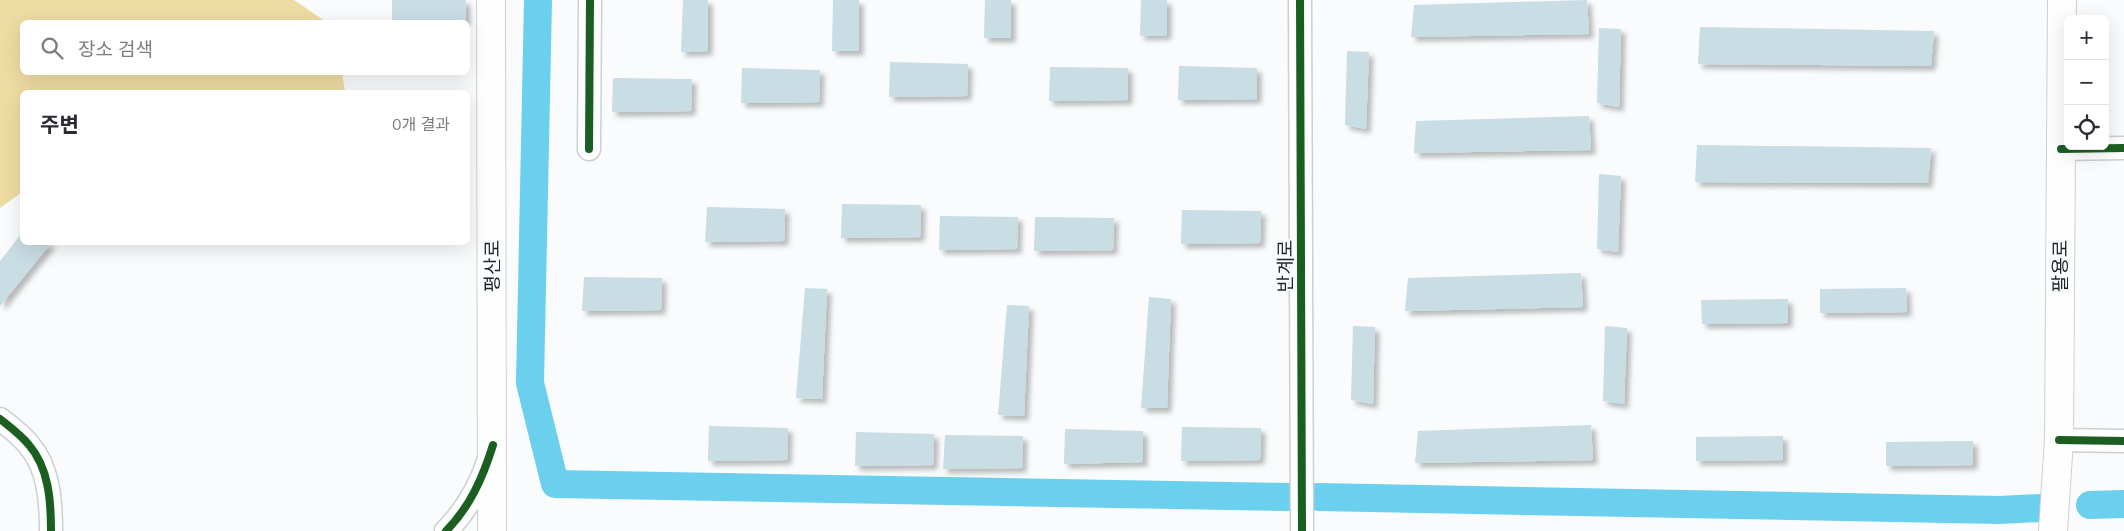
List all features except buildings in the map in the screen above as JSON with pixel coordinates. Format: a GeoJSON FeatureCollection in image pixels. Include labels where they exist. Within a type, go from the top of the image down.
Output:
{"type":"FeatureCollection","features":[{"type":"Feature","properties":{"kind":"main road","name":"평산로"},"geometry":{"type":"LineString","coordinates":[[492,0],[492,531]]}},
{"type":"Feature","properties":{"kind":"main road","name":"팔용로"},"geometry":{"type":"LineString","coordinates":[[2053,531],[2059,440],[2062,0]]}},
{"type":"Feature","properties":{"kind":"street"},"geometry":{"type":"LineString","coordinates":[[589,149],[590,0]]}},
{"type":"Feature","properties":{"kind":"street","name":"반계로"},"geometry":{"type":"LineString","coordinates":[[1300,0],[1302,531]]}},
{"type":"Feature","properties":{"kind":"street"},"geometry":{"type":"LineString","coordinates":[[2061,148],[2124,148]]}},
{"type":"Feature","properties":{"kind":"street"},"geometry":{"type":"LineString","coordinates":[[0,419],[23,438],[39,459],[49,489],[51,531]]}},
{"type":"Feature","properties":{"kind":"street"},"geometry":{"type":"LineString","coordinates":[[2059,440],[2124,441]]}},
{"type":"Feature","properties":{"kind":"street"},"geometry":{"type":"LineString","coordinates":[[446,531],[458,519],[472,496],[485,471],[493,445]]}},
{"type":"Feature","properties":{"kind":"shaded area"},"geometry":{"type":"Polygon","coordinates":[[[0,0],[294,0],[323,20],[20,20],[20,75],[342,75],[345,90],[20,90],[20,193],[0,208],[0,0]]]}},
{"type":"Feature","properties":{"kind":"waterway"},"geometry":{"type":"LineString","coordinates":[[538,0],[530,383],[555,484],[1290,497]]}},
{"type":"Feature","properties":{"kind":"waterway"},"geometry":{"type":"LineString","coordinates":[[1318,497],[1999,510],[2041,508]]}},
{"type":"Feature","properties":{"kind":"waterway"},"geometry":{"type":"LineString","coordinates":[[2090,505],[2124,504]]}},
{"type":"Feature","properties":{"kind":"cycle path"},"geometry":{"type":"LineString","coordinates":[[589,149],[590,0]]}},
{"type":"Feature","properties":{"kind":"cycle path"},"geometry":{"type":"LineString","coordinates":[[1300,0],[1302,531]]}},
{"type":"Feature","properties":{"kind":"cycle path"},"geometry":{"type":"LineString","coordinates":[[2061,149],[2124,148]]}},
{"type":"Feature","properties":{"kind":"cycle path"},"geometry":{"type":"LineString","coordinates":[[0,419],[26,441],[41,464],[48,486],[51,531]]}},
{"type":"Feature","properties":{"kind":"cycle path"},"geometry":{"type":"LineString","coordinates":[[2059,440],[2124,441]]}},
{"type":"Feature","properties":{"kind":"cycle path"},"geometry":{"type":"LineString","coordinates":[[446,531],[469,502],[485,469],[493,445]]}}]}
